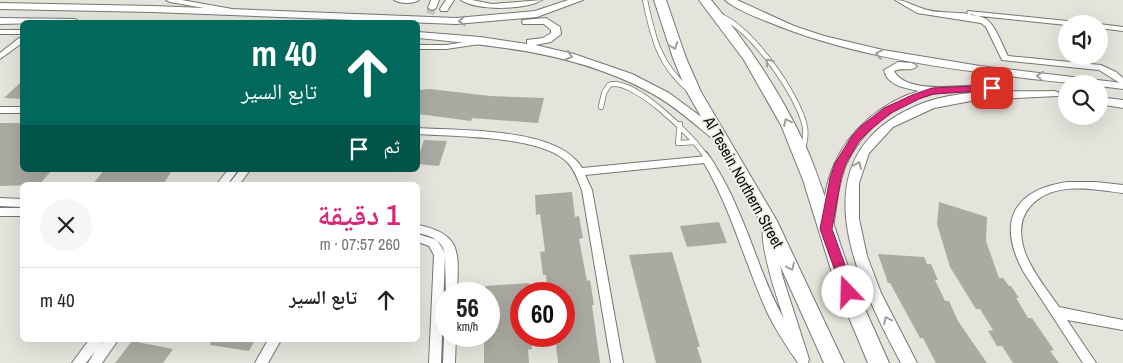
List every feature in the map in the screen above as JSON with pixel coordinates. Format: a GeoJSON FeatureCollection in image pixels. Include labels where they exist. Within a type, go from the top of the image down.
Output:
{"type":"FeatureCollection","features":[{"type":"Feature","properties":{"kind":"main road"},"geometry":{"type":"LineString","coordinates":[[130,0],[153,9]]}},
{"type":"Feature","properties":{"kind":"main road"},"geometry":{"type":"LineString","coordinates":[[482,20],[537,14],[578,0]]}},
{"type":"Feature","properties":{"kind":"main road","name":"Al Tesein Northern Street"},"geometry":{"type":"LineString","coordinates":[[660,0],[671,38],[696,95],[718,136],[758,200],[834,363]]}},
{"type":"Feature","properties":{"kind":"main road"},"geometry":{"type":"LineString","coordinates":[[705,0],[771,93],[801,153],[845,283],[879,363]]}},
{"type":"Feature","properties":{"kind":"main road"},"geometry":{"type":"LineString","coordinates":[[0,6],[238,13],[436,15],[505,23],[542,20],[550,22],[556,29],[554,36],[544,41],[507,42]]}},
{"type":"Feature","properties":{"kind":"main road"},"geometry":{"type":"LineString","coordinates":[[1,25],[17,13],[19,6]]}},
{"type":"Feature","properties":{"kind":"main road"},"geometry":{"type":"LineString","coordinates":[[32,20],[31,17],[36,12],[49,6]]}},
{"type":"Feature","properties":{"kind":"main road"},"geometry":{"type":"LineString","coordinates":[[1,25],[20,23]]}},
{"type":"Feature","properties":{"kind":"main road"},"geometry":{"type":"LineString","coordinates":[[420,35],[507,42],[541,48],[586,60],[659,92],[718,136]]}},
{"type":"Feature","properties":{"kind":"street"},"geometry":{"type":"LineString","coordinates":[[170,0],[202,4],[238,13]]}},
{"type":"Feature","properties":{"kind":"street"},"geometry":{"type":"LineString","coordinates":[[398,0],[415,0]]}},
{"type":"Feature","properties":{"kind":"street"},"geometry":{"type":"LineString","coordinates":[[435,0],[436,15]]}},
{"type":"Feature","properties":{"kind":"street"},"geometry":{"type":"LineString","coordinates":[[436,15],[450,0]]}},
{"type":"Feature","properties":{"kind":"street"},"geometry":{"type":"LineString","coordinates":[[465,0],[475,5],[493,7],[538,0]]}},
{"type":"Feature","properties":{"kind":"street"},"geometry":{"type":"LineString","coordinates":[[730,0],[790,28],[852,48],[908,60],[1123,86]]}},
{"type":"Feature","properties":{"kind":"street"},"geometry":{"type":"LineString","coordinates":[[900,0],[920,11],[984,21],[1005,58],[1101,68],[1110,71],[1123,82]]}},
{"type":"Feature","properties":{"kind":"street"},"geometry":{"type":"LineString","coordinates":[[923,8],[1058,22]]}},
{"type":"Feature","properties":{"kind":"street"},"geometry":{"type":"LineString","coordinates":[[1,25],[12,36],[13,46]]}},
{"type":"Feature","properties":{"kind":"street"},"geometry":{"type":"LineString","coordinates":[[1108,27],[1123,29]]}},
{"type":"Feature","properties":{"kind":"street"},"geometry":{"type":"LineString","coordinates":[[9,32],[20,32]]}},
{"type":"Feature","properties":{"kind":"street"},"geometry":{"type":"LineString","coordinates":[[420,47],[446,47],[490,40]]}},
{"type":"Feature","properties":{"kind":"street"},"geometry":{"type":"LineString","coordinates":[[0,57],[20,41]]}},
{"type":"Feature","properties":{"kind":"street"},"geometry":{"type":"LineString","coordinates":[[984,69],[962,70],[898,65],[889,70],[890,75],[898,82],[932,91],[992,88],[1058,95]]}},
{"type":"Feature","properties":{"kind":"street"},"geometry":{"type":"LineString","coordinates":[[826,229],[835,178],[840,163],[856,139],[870,123],[888,110],[932,91]]}},
{"type":"Feature","properties":{"kind":"street"},"geometry":{"type":"LineString","coordinates":[[908,363],[878,302],[854,239],[851,224],[850,195],[859,162],[866,149],[883,130],[904,116],[929,106],[974,97],[1058,95]]}},
{"type":"Feature","properties":{"kind":"street"},"geometry":{"type":"LineString","coordinates":[[1108,102],[1123,104]]}},
{"type":"Feature","properties":{"kind":"street"},"geometry":{"type":"LineString","coordinates":[[0,110],[20,110]]}},
{"type":"Feature","properties":{"kind":"street"},"geometry":{"type":"LineString","coordinates":[[420,131],[532,140],[552,147],[569,158],[579,172],[587,190],[617,363]]}},
{"type":"Feature","properties":{"kind":"street"},"geometry":{"type":"LineString","coordinates":[[579,172],[708,159],[734,212],[774,317],[803,361]]}},
{"type":"Feature","properties":{"kind":"street"},"geometry":{"type":"LineString","coordinates":[[223,182],[231,172]]}},
{"type":"Feature","properties":{"kind":"street"},"geometry":{"type":"LineString","coordinates":[[235,182],[243,172]]}},
{"type":"Feature","properties":{"kind":"street"},"geometry":{"type":"LineString","coordinates":[[1090,363],[1030,273],[1020,252],[1015,226],[1025,203],[1038,193],[1056,187],[1077,185],[1123,189]]}},
{"type":"Feature","properties":{"kind":"street"},"geometry":{"type":"LineString","coordinates":[[0,202],[20,203]]}},
{"type":"Feature","properties":{"kind":"street"},"geometry":{"type":"LineString","coordinates":[[0,212],[20,212]]}},
{"type":"Feature","properties":{"kind":"street"},"geometry":{"type":"LineString","coordinates":[[767,219],[775,271],[803,361]]}},
{"type":"Feature","properties":{"kind":"street"},"geometry":{"type":"LineString","coordinates":[[420,229],[436,233],[449,244],[451,282]]}},
{"type":"Feature","properties":{"kind":"street"},"geometry":{"type":"LineString","coordinates":[[420,239],[433,243],[440,254],[435,363]]}},
{"type":"Feature","properties":{"kind":"street"},"geometry":{"type":"LineString","coordinates":[[1056,312],[1123,325]]}},
{"type":"Feature","properties":{"kind":"street"},"geometry":{"type":"LineString","coordinates":[[78,363],[95,342]]}},
{"type":"Feature","properties":{"kind":"street"},"geometry":{"type":"LineString","coordinates":[[94,363],[110,342]]}},
{"type":"Feature","properties":{"kind":"street"},"geometry":{"type":"LineString","coordinates":[[261,363],[274,342]]}},
{"type":"Feature","properties":{"kind":"street"},"geometry":{"type":"LineString","coordinates":[[449,363],[450,347]]}},
{"type":"Feature","properties":{"kind":"lane"},"geometry":{"type":"LineString","coordinates":[[645,0],[661,61],[679,82],[696,95]]}},
{"type":"Feature","properties":{"kind":"lane"},"geometry":{"type":"LineString","coordinates":[[601,107],[605,91],[611,85],[618,83],[654,104],[680,124],[708,159]]}},
{"type":"Feature","properties":{"kind":"lane"},"geometry":{"type":"LineString","coordinates":[[680,124],[678,143],[696,142]]}},
{"type":"Feature","properties":{"kind":"building"},"geometry":{"type":"Polygon","coordinates":[[[20,83],[20,99],[4,98],[20,83]]]}},
{"type":"Feature","properties":{"kind":"building"},"geometry":{"type":"Polygon","coordinates":[[[430,89],[490,96],[544,98],[538,123],[472,118],[471,121],[420,114],[420,90],[430,89]]]}},
{"type":"Feature","properties":{"kind":"building"},"geometry":{"type":"Polygon","coordinates":[[[0,123],[20,123],[20,172],[50,172],[42,182],[20,182],[20,185],[0,186],[0,123]]]}},
{"type":"Feature","properties":{"kind":"building"},"geometry":{"type":"Polygon","coordinates":[[[424,140],[447,141],[439,166],[420,164],[420,152],[424,140]]]}},
{"type":"Feature","properties":{"kind":"building"},"geometry":{"type":"Polygon","coordinates":[[[102,172],[171,172],[165,182],[94,182],[102,172]]]}},
{"type":"Feature","properties":{"kind":"building"},"geometry":{"type":"Polygon","coordinates":[[[572,192],[575,217],[579,216],[583,238],[579,239],[587,281],[590,280],[600,363],[558,363],[556,347],[575,347],[575,282],[547,282],[546,275],[543,275],[540,252],[545,251],[540,214],[536,215],[535,195],[572,192]]]}},
{"type":"Feature","properties":{"kind":"building"},"geometry":{"type":"Polygon","coordinates":[[[939,202],[987,217],[986,241],[999,278],[1003,278],[1011,286],[1028,318],[1032,318],[1054,350],[1050,351],[1059,363],[1013,363],[1002,346],[997,346],[988,331],[993,330],[980,309],[976,309],[950,267],[937,224],[939,202]]]}},
{"type":"Feature","properties":{"kind":"building"},"geometry":{"type":"Polygon","coordinates":[[[719,222],[727,243],[687,247],[680,226],[719,222]]]}},
{"type":"Feature","properties":{"kind":"building"},"geometry":{"type":"Polygon","coordinates":[[[672,252],[700,347],[697,347],[702,363],[656,363],[629,255],[672,252]]]}},
{"type":"Feature","properties":{"kind":"building"},"geometry":{"type":"Polygon","coordinates":[[[878,254],[924,257],[927,264],[931,264],[938,280],[935,280],[945,301],[949,301],[958,321],[987,363],[936,363],[890,283],[888,283],[878,254]]]}},
{"type":"Feature","properties":{"kind":"building"},"geometry":{"type":"Polygon","coordinates":[[[510,284],[510,347],[532,347],[532,349],[528,350],[529,363],[484,363],[484,347],[500,347],[500,285],[510,284]]]}},
{"type":"Feature","properties":{"kind":"building"},"geometry":{"type":"Polygon","coordinates":[[[131,342],[173,349],[163,363],[115,363],[131,342]]]}},
{"type":"Feature","properties":{"kind":"building"},"geometry":{"type":"Polygon","coordinates":[[[211,342],[254,342],[249,351],[210,345],[211,342]]]}},
{"type":"Feature","properties":{"kind":"tunnel"},"geometry":{"type":"LineString","coordinates":[[430,14],[432,8]]}},
{"type":"Feature","properties":{"kind":"route"},"geometry":{"type":"LineString","coordinates":[[848,292],[826,229],[835,178],[847,150],[865,128],[876,119],[888,110],[915,97],[932,91],[992,88]]}}]}
